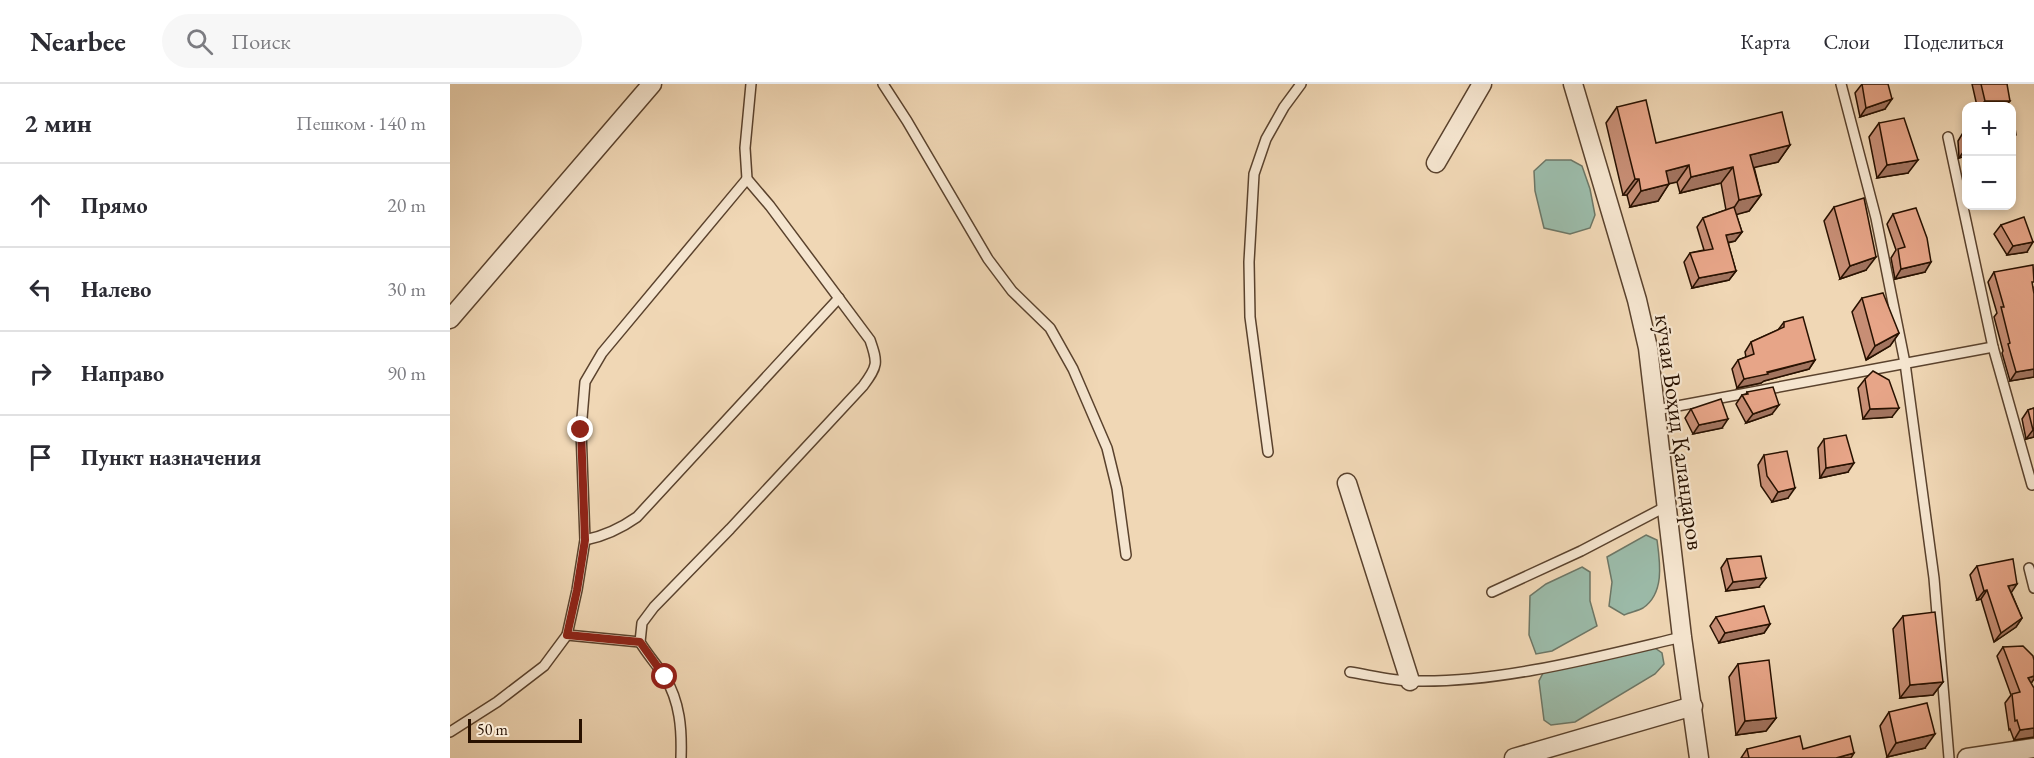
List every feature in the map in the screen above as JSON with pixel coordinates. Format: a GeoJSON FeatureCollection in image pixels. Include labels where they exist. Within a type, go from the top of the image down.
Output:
{"type":"FeatureCollection","features":[{"type":"Feature","properties":{"kind":"street"},"geometry":{"type":"LineString","coordinates":[[450,319],[652,84]]}},
{"type":"Feature","properties":{"kind":"street"},"geometry":{"type":"LineString","coordinates":[[1436,163],[1482,84]]}},
{"type":"Feature","properties":{"kind":"street","name":"кӯчаи Воҳид Қаландаров"},"geometry":{"type":"LineString","coordinates":[[1573,84],[1637,300],[1648,348],[1682,637],[1699,758]]}},
{"type":"Feature","properties":{"kind":"street"},"geometry":{"type":"LineString","coordinates":[[1347,483],[1410,681]]}},
{"type":"Feature","properties":{"kind":"street"},"geometry":{"type":"LineString","coordinates":[[1514,758],[1693,706]]}},
{"type":"Feature","properties":{"kind":"street"},"geometry":{"type":"LineString","coordinates":[[1967,758],[2034,748]]}},
{"type":"Feature","properties":{"kind":"lane"},"geometry":{"type":"LineString","coordinates":[[681,758],[682,731],[676,702],[665,677],[640,642],[642,623],[654,607],[730,529],[872,374],[877,359],[870,340],[770,206],[747,179],[745,148],[751,84]]}},
{"type":"Feature","properties":{"kind":"lane"},"geometry":{"type":"LineString","coordinates":[[883,84],[988,259],[1012,291],[1050,328],[1073,369],[1107,448],[1117,489],[1126,555]]}},
{"type":"Feature","properties":{"kind":"lane"},"geometry":{"type":"LineString","coordinates":[[1268,452],[1250,317],[1249,262],[1254,174],[1266,139],[1284,107],[1301,84]]}},
{"type":"Feature","properties":{"kind":"lane"},"geometry":{"type":"LineString","coordinates":[[1840,84],[1876,218],[1905,363],[1934,578],[1949,758]]}},
{"type":"Feature","properties":{"kind":"lane"},"geometry":{"type":"LineString","coordinates":[[1948,137],[1993,347],[2032,485]]}},
{"type":"Feature","properties":{"kind":"lane"},"geometry":{"type":"LineString","coordinates":[[450,732],[497,702],[544,666],[567,635],[585,540],[581,430],[585,382],[602,353],[747,179]]}},
{"type":"Feature","properties":{"kind":"lane"},"geometry":{"type":"LineString","coordinates":[[585,540],[604,536],[620,529],[637,517],[839,298]]}},
{"type":"Feature","properties":{"kind":"lane"},"geometry":{"type":"LineString","coordinates":[[1656,410],[1993,347]]}},
{"type":"Feature","properties":{"kind":"lane"},"geometry":{"type":"LineString","coordinates":[[1492,592],[1581,551],[1667,506]]}},
{"type":"Feature","properties":{"kind":"lane"},"geometry":{"type":"LineString","coordinates":[[2029,568],[2034,588]]}},
{"type":"Feature","properties":{"kind":"lane"},"geometry":{"type":"LineString","coordinates":[[567,635],[640,642]]}},
{"type":"Feature","properties":{"kind":"lane"},"geometry":{"type":"LineString","coordinates":[[1350,672],[1410,681],[1451,681],[1505,674],[1682,637]]}},
{"type":"Feature","properties":{"kind":"shaded area"},"geometry":{"type":"Polygon","coordinates":[[[1546,160],[1571,160],[1582,166],[1590,189],[1595,215],[1590,228],[1570,234],[1544,228],[1535,191],[1534,171],[1546,160]]]}},
{"type":"Feature","properties":{"kind":"shaded area"},"geometry":{"type":"Polygon","coordinates":[[[1646,535],[1657,540],[1660,567],[1658,586],[1650,602],[1643,608],[1624,615],[1609,606],[1612,582],[1607,557],[1646,535]]]}},
{"type":"Feature","properties":{"kind":"shaded area"},"geometry":{"type":"Polygon","coordinates":[[[1582,567],[1590,572],[1590,601],[1597,626],[1552,651],[1536,654],[1529,635],[1530,596],[1546,584],[1582,567]]]}},
{"type":"Feature","properties":{"kind":"shaded area"},"geometry":{"type":"Polygon","coordinates":[[[1655,648],[1662,653],[1664,664],[1655,674],[1575,722],[1551,725],[1544,720],[1539,681],[1544,671],[1655,648]]]}},
{"type":"Feature","properties":{"kind":"building"},"geometry":{"type":"Polygon","coordinates":[[[1862,84],[1888,84],[1892,99],[1866,108],[1862,84]]]}},
{"type":"Feature","properties":{"kind":"building"},"geometry":{"type":"Polygon","coordinates":[[[1981,84],[2007,84],[2010,101],[1985,101],[1981,84]]]}},
{"type":"Feature","properties":{"kind":"building"},"geometry":{"type":"Polygon","coordinates":[[[1646,100],[1656,143],[1782,112],[1790,145],[1750,155],[1761,195],[1739,200],[1733,167],[1691,177],[1689,165],[1666,171],[1669,184],[1641,191],[1639,179],[1635,179],[1617,107],[1646,100]]]}},
{"type":"Feature","properties":{"kind":"building"},"geometry":{"type":"Polygon","coordinates":[[[1904,118],[1918,160],[1887,165],[1879,123],[1904,118]]]}},
{"type":"Feature","properties":{"kind":"building"},"geometry":{"type":"Polygon","coordinates":[[[1864,198],[1876,257],[1850,266],[1834,207],[1864,198]]]}},
{"type":"Feature","properties":{"kind":"building"},"geometry":{"type":"Polygon","coordinates":[[[1734,207],[1742,232],[1726,235],[1736,271],[1699,278],[1690,253],[1713,249],[1703,218],[1734,207]]]}},
{"type":"Feature","properties":{"kind":"building"},"geometry":{"type":"Polygon","coordinates":[[[1916,208],[1927,238],[1931,262],[1901,269],[1898,249],[1905,247],[1893,214],[1916,208]]]}},
{"type":"Feature","properties":{"kind":"building"},"geometry":{"type":"Polygon","coordinates":[[[2024,217],[2033,242],[2013,246],[2001,225],[2024,217]]]}},
{"type":"Feature","properties":{"kind":"building"},"geometry":{"type":"Polygon","coordinates":[[[2033,265],[2034,369],[2016,372],[2001,307],[2004,307],[1994,272],[2033,265]]]}},
{"type":"Feature","properties":{"kind":"building"},"geometry":{"type":"Polygon","coordinates":[[[1883,293],[1899,333],[1875,346],[1862,298],[1883,293]]]}},
{"type":"Feature","properties":{"kind":"building"},"geometry":{"type":"Polygon","coordinates":[[[1803,317],[1815,360],[1744,379],[1738,360],[1754,354],[1751,342],[1784,327],[1784,322],[1803,317]]]}},
{"type":"Feature","properties":{"kind":"building"},"geometry":{"type":"Polygon","coordinates":[[[1873,371],[1889,380],[1899,408],[1870,409],[1865,379],[1873,371]]]}},
{"type":"Feature","properties":{"kind":"building"},"geometry":{"type":"Polygon","coordinates":[[[1773,387],[1779,405],[1753,414],[1742,395],[1773,387]]]}},
{"type":"Feature","properties":{"kind":"building"},"geometry":{"type":"Polygon","coordinates":[[[1721,399],[1728,419],[1699,425],[1691,409],[1721,399]]]}},
{"type":"Feature","properties":{"kind":"building"},"geometry":{"type":"Polygon","coordinates":[[[2034,408],[2034,429],[2033,430],[2028,410],[2034,408]]]}},
{"type":"Feature","properties":{"kind":"building"},"geometry":{"type":"Polygon","coordinates":[[[1846,435],[1854,463],[1826,468],[1824,439],[1846,435]]]}},
{"type":"Feature","properties":{"kind":"building"},"geometry":{"type":"Polygon","coordinates":[[[1787,451],[1795,488],[1778,492],[1767,476],[1764,455],[1787,451]]]}},
{"type":"Feature","properties":{"kind":"building"},"geometry":{"type":"Polygon","coordinates":[[[1761,556],[1766,578],[1733,582],[1727,559],[1761,556]]]}},
{"type":"Feature","properties":{"kind":"building"},"geometry":{"type":"Polygon","coordinates":[[[2013,559],[2017,584],[2008,586],[2022,618],[2001,633],[1987,590],[1984,591],[1977,566],[2013,559]]]}},
{"type":"Feature","properties":{"kind":"building"},"geometry":{"type":"Polygon","coordinates":[[[1764,606],[1770,624],[1725,633],[1716,617],[1764,606]]]}},
{"type":"Feature","properties":{"kind":"building"},"geometry":{"type":"Polygon","coordinates":[[[1935,612],[1943,682],[1910,685],[1903,616],[1935,612]]]}},
{"type":"Feature","properties":{"kind":"building"},"geometry":{"type":"Polygon","coordinates":[[[2023,646],[2034,660],[2034,676],[2028,678],[2034,688],[2034,728],[2020,730],[2017,720],[2015,721],[2012,694],[2020,692],[2003,647],[2023,646]]]}},
{"type":"Feature","properties":{"kind":"building"},"geometry":{"type":"Polygon","coordinates":[[[1769,660],[1776,718],[1745,721],[1738,664],[1769,660]]]}},
{"type":"Feature","properties":{"kind":"building"},"geometry":{"type":"Polygon","coordinates":[[[1927,703],[1935,734],[1896,743],[1889,712],[1927,703]]]}},
{"type":"Feature","properties":{"kind":"building"},"geometry":{"type":"Polygon","coordinates":[[[1800,736],[1803,749],[1850,736],[1854,753],[1836,758],[1749,758],[1747,749],[1800,736]]]}},
{"type":"Feature","properties":{"kind":"route"},"geometry":{"type":"LineString","coordinates":[[581,430],[585,540],[567,635],[640,642],[665,677]]}}]}
